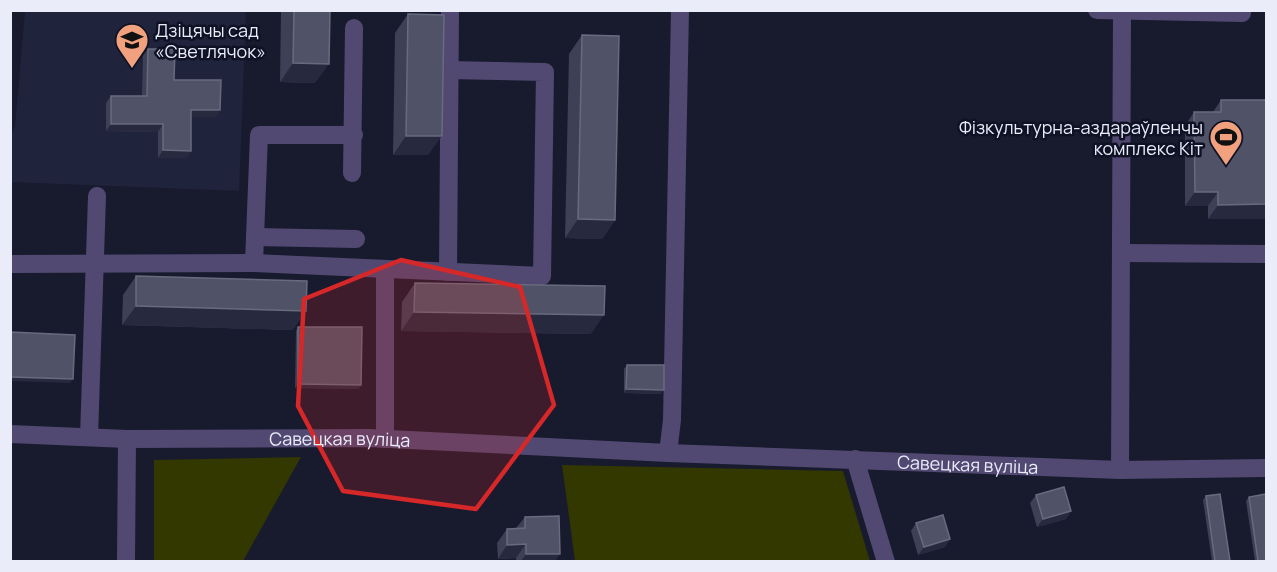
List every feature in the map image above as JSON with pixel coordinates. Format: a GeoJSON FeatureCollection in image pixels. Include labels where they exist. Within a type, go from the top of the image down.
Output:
{"type":"FeatureCollection","features":[{"type":"Feature","properties":{"kind":"street"},"geometry":{"type":"LineString","coordinates":[[448,272],[450,10]]}},
{"type":"Feature","properties":{"kind":"street"},"geometry":{"type":"LineString","coordinates":[[668,453],[672,420],[680,10]]}},
{"type":"Feature","properties":{"kind":"street"},"geometry":{"type":"LineString","coordinates":[[1097,10],[1242,12]]}},
{"type":"Feature","properties":{"kind":"street"},"geometry":{"type":"LineString","coordinates":[[1120,470],[1122,11]]}},
{"type":"Feature","properties":{"kind":"street"},"geometry":{"type":"LineString","coordinates":[[352,173],[354,28]]}},
{"type":"Feature","properties":{"kind":"street"},"geometry":{"type":"LineString","coordinates":[[10,264],[254,264],[542,276],[544,72],[449,70]]}},
{"type":"Feature","properties":{"kind":"street"},"geometry":{"type":"LineString","coordinates":[[254,264],[259,135],[354,135]]}},
{"type":"Feature","properties":{"kind":"street"},"geometry":{"type":"LineString","coordinates":[[89,438],[97,196]]}},
{"type":"Feature","properties":{"kind":"street"},"geometry":{"type":"LineString","coordinates":[[255,237],[356,239]]}},
{"type":"Feature","properties":{"kind":"street"},"geometry":{"type":"LineString","coordinates":[[1122,253],[1266,254]]}},
{"type":"Feature","properties":{"kind":"street"},"geometry":{"type":"LineString","coordinates":[[384,439],[385,270]]}},
{"type":"Feature","properties":{"kind":"street","name":"Савецкая вуліца"},"geometry":{"type":"LineString","coordinates":[[10,434],[127,439],[384,439],[668,453],[1120,470],[1266,468]]}},
{"type":"Feature","properties":{"kind":"street"},"geometry":{"type":"LineString","coordinates":[[126,561],[127,439]]}},
{"type":"Feature","properties":{"kind":"street"},"geometry":{"type":"LineString","coordinates":[[855,459],[886,561]]}},
{"type":"Feature","properties":{"kind":"highlighted area"},"geometry":{"type":"Polygon","coordinates":[[[401,260],[520,287],[554,405],[476,509],[343,491],[298,406],[304,299],[401,260]]]}},
{"type":"Feature","properties":{"kind":"shaded area","name":"Дзіцячы сад «Светлячок»"},"geometry":{"type":"Polygon","coordinates":[[[25,11],[246,11],[239,191],[11,182],[11,134],[15,127],[25,11]]]}},
{"type":"Feature","properties":{"kind":"green space"},"geometry":{"type":"Polygon","coordinates":[[[301,457],[243,561],[154,561],[154,460],[301,457]]]}},
{"type":"Feature","properties":{"kind":"green space"},"geometry":{"type":"Polygon","coordinates":[[[562,465],[843,471],[870,561],[575,561],[562,465]]]}},
{"type":"Feature","properties":{"kind":"building"},"geometry":{"type":"Polygon","coordinates":[[[294,10],[330,10],[329,64],[293,63],[294,10]]]}},
{"type":"Feature","properties":{"kind":"building"},"geometry":{"type":"Polygon","coordinates":[[[408,14],[444,15],[442,136],[406,136],[408,14]]]}},
{"type":"Feature","properties":{"kind":"building"},"geometry":{"type":"Polygon","coordinates":[[[582,35],[619,36],[615,220],[578,219],[582,35]]]}},
{"type":"Feature","properties":{"kind":"building"},"geometry":{"type":"Polygon","coordinates":[[[148,49],[175,49],[174,80],[221,80],[220,110],[191,110],[191,151],[163,150],[163,124],[111,124],[111,96],[147,96],[148,49]]]}},
{"type":"Feature","properties":{"kind":"building","name":"Фізкультурна-аздараўленчы комплекс Кіт"},"geometry":{"type":"Polygon","coordinates":[[[1221,100],[1266,100],[1266,204],[1218,205],[1218,192],[1195,192],[1194,112],[1221,112],[1221,100]]]}},
{"type":"Feature","properties":{"kind":"building"},"geometry":{"type":"Polygon","coordinates":[[[136,276],[307,281],[306,311],[136,306],[136,276]]]}},
{"type":"Feature","properties":{"kind":"building"},"geometry":{"type":"Polygon","coordinates":[[[415,283],[605,286],[604,315],[414,312],[415,283]]]}},
{"type":"Feature","properties":{"kind":"building"},"geometry":{"type":"Polygon","coordinates":[[[298,327],[362,327],[361,385],[298,384],[298,327]]]}},
{"type":"Feature","properties":{"kind":"building"},"geometry":{"type":"Polygon","coordinates":[[[10,332],[75,335],[73,379],[10,377],[10,332]]]}},
{"type":"Feature","properties":{"kind":"building"},"geometry":{"type":"Polygon","coordinates":[[[627,365],[664,365],[664,390],[626,389],[627,365]]]}},
{"type":"Feature","properties":{"kind":"building"},"geometry":{"type":"Polygon","coordinates":[[[1064,487],[1071,511],[1043,519],[1036,495],[1064,487]]]}},
{"type":"Feature","properties":{"kind":"building"},"geometry":{"type":"Polygon","coordinates":[[[1220,494],[1230,561],[1215,561],[1206,496],[1220,494]]]}},
{"type":"Feature","properties":{"kind":"building"},"geometry":{"type":"Polygon","coordinates":[[[1266,494],[1266,561],[1258,561],[1249,497],[1266,494]]]}},
{"type":"Feature","properties":{"kind":"building"},"geometry":{"type":"Polygon","coordinates":[[[943,515],[950,539],[924,547],[916,523],[943,515]]]}},
{"type":"Feature","properties":{"kind":"building"},"geometry":{"type":"Polygon","coordinates":[[[559,516],[560,554],[526,554],[526,544],[507,545],[507,529],[525,528],[525,517],[559,516]]]}},
{"type":"Feature","properties":{"kind":"place","name":"Дзіцячы сад «Светлячок»"},"geometry":{"type":"Point","coordinates":[132,69]}},
{"type":"Feature","properties":{"kind":"place","name":"Фізкультурна-аздараўленчы комплекс Кіт"},"geometry":{"type":"Point","coordinates":[1226,166]}}]}
